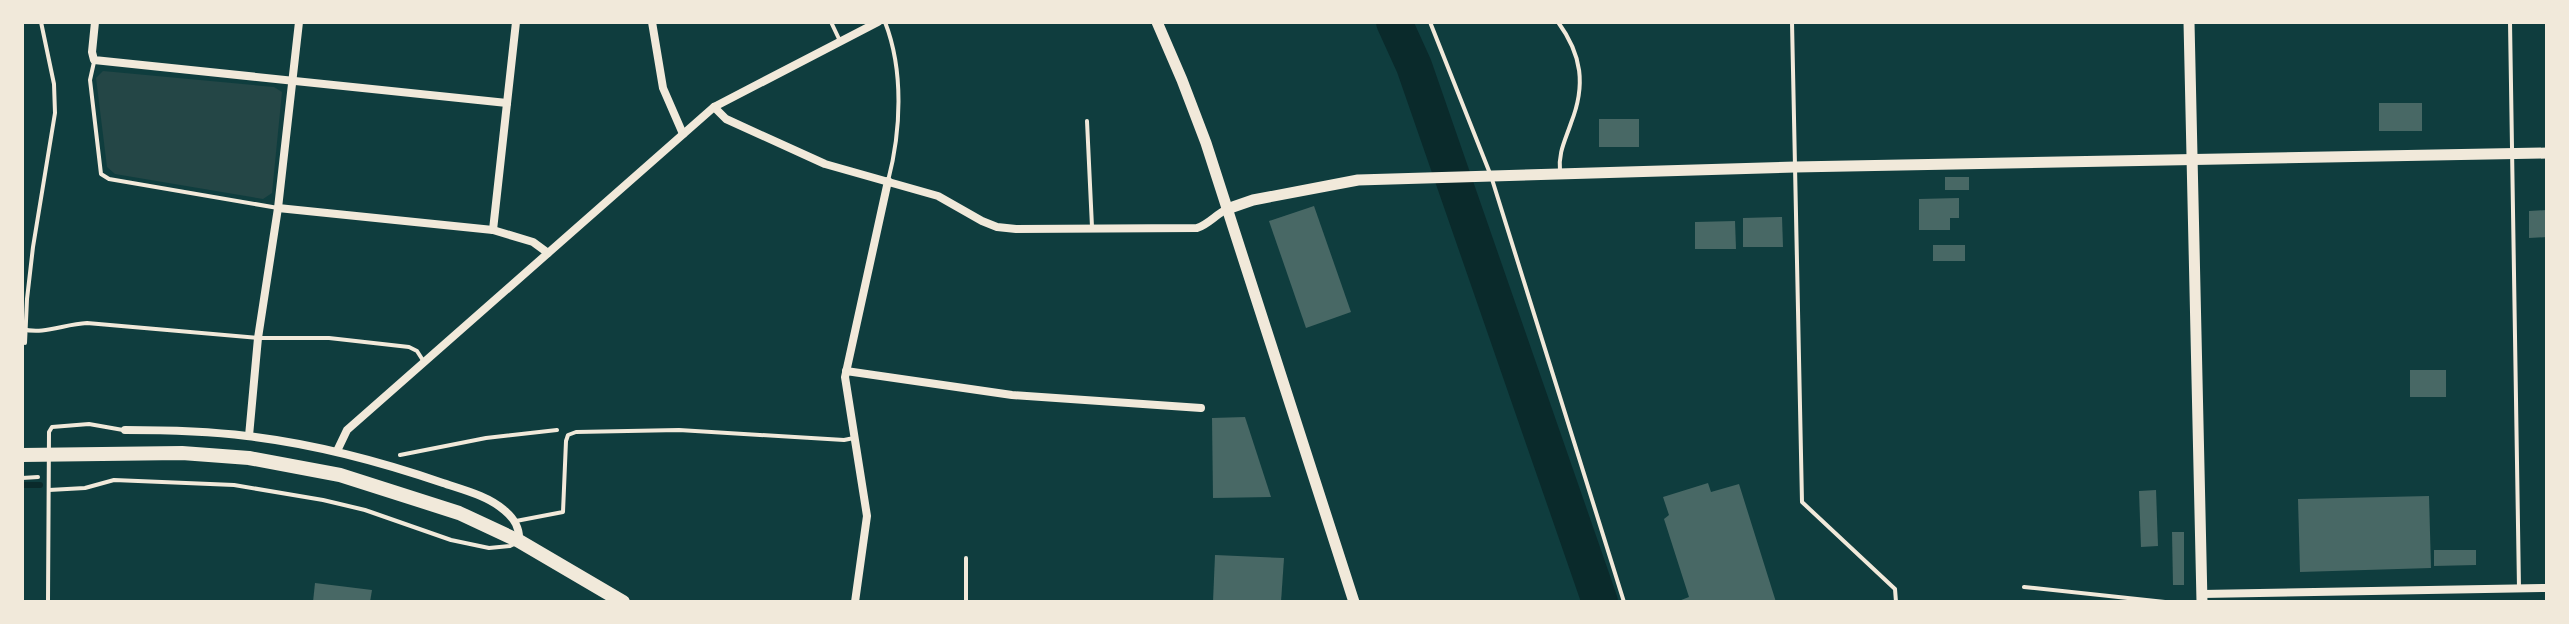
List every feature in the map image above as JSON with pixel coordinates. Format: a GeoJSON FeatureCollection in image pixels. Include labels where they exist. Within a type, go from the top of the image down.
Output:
{"type":"FeatureCollection","features":[{"type":"Feature","properties":{"kind":"main road"},"geometry":{"type":"LineString","coordinates":[[22,458],[182,453],[249,458],[340,475],[459,513],[519,541],[623,602]]}},
{"type":"Feature","properties":{"kind":"street"},"geometry":{"type":"LineString","coordinates":[[95,22],[94,60],[507,103]]}},
{"type":"Feature","properties":{"kind":"street"},"geometry":{"type":"LineString","coordinates":[[249,436],[258,338],[278,208],[299,22]]}},
{"type":"Feature","properties":{"kind":"street"},"geometry":{"type":"LineString","coordinates":[[493,230],[516,22]]}},
{"type":"Feature","properties":{"kind":"street"},"geometry":{"type":"LineString","coordinates":[[652,22],[663,88],[683,134]]}},
{"type":"Feature","properties":{"kind":"street"},"geometry":{"type":"LineString","coordinates":[[337,451],[347,430],[714,107],[878,22]]}},
{"type":"Feature","properties":{"kind":"street"},"geometry":{"type":"LineString","coordinates":[[1157,22],[1182,80],[1227,209],[1354,602]]}},
{"type":"Feature","properties":{"kind":"street"},"geometry":{"type":"LineString","coordinates":[[2189,22],[2202,598],[2547,588]]}},
{"type":"Feature","properties":{"kind":"street"},"geometry":{"type":"LineString","coordinates":[[714,107],[726,119],[812,159],[938,196],[997,227],[1016,229],[1197,228],[1208,224],[1217,214],[1253,200],[1358,180],[1795,167],[2547,153]]}},
{"type":"Feature","properties":{"kind":"street"},"geometry":{"type":"LineString","coordinates":[[855,602],[867,516],[846,371],[888,181]]}},
{"type":"Feature","properties":{"kind":"street"},"geometry":{"type":"LineString","coordinates":[[278,208],[493,230],[533,242],[548,253]]}},
{"type":"Feature","properties":{"kind":"street"},"geometry":{"type":"LineString","coordinates":[[846,371],[1012,395],[1201,408]]}},
{"type":"Feature","properties":{"kind":"street"},"geometry":{"type":"LineString","coordinates":[[125,430],[182,430],[249,436],[337,451],[391,466],[498,505],[516,521],[519,541]]}},
{"type":"Feature","properties":{"kind":"lane"},"geometry":{"type":"LineString","coordinates":[[25,343],[33,247],[55,113],[54,84],[41,22]]}},
{"type":"Feature","properties":{"kind":"lane"},"geometry":{"type":"LineString","coordinates":[[831,22],[840,42]]}},
{"type":"Feature","properties":{"kind":"lane"},"geometry":{"type":"LineString","coordinates":[[885,22],[893,47],[898,87],[896,150],[888,181]]}},
{"type":"Feature","properties":{"kind":"lane"},"geometry":{"type":"LineString","coordinates":[[1430,22],[1486,176],[1624,602]]}},
{"type":"Feature","properties":{"kind":"lane"},"geometry":{"type":"LineString","coordinates":[[1558,22],[1574,46],[1581,77],[1576,109],[1559,153],[1561,174]]}},
{"type":"Feature","properties":{"kind":"lane"},"geometry":{"type":"LineString","coordinates":[[1792,22],[1802,502],[1895,589],[1896,602]]}},
{"type":"Feature","properties":{"kind":"lane"},"geometry":{"type":"LineString","coordinates":[[2510,22],[2519,588]]}},
{"type":"Feature","properties":{"kind":"lane"},"geometry":{"type":"LineString","coordinates":[[94,60],[90,80],[101,174],[109,179],[278,208]]}},
{"type":"Feature","properties":{"kind":"lane"},"geometry":{"type":"LineString","coordinates":[[1087,121],[1092,227]]}},
{"type":"Feature","properties":{"kind":"lane"},"geometry":{"type":"LineString","coordinates":[[25,330],[35,333],[87,323],[258,338],[329,338],[409,347],[417,351],[424,362]]}},
{"type":"Feature","properties":{"kind":"lane"},"geometry":{"type":"LineString","coordinates":[[48,602],[47,442],[52,427],[89,424],[125,430]]}},
{"type":"Feature","properties":{"kind":"lane"},"geometry":{"type":"LineString","coordinates":[[516,521],[563,512],[568,435],[576,432],[679,430],[844,440],[854,438]]}},
{"type":"Feature","properties":{"kind":"lane"},"geometry":{"type":"LineString","coordinates":[[22,458],[47,460]]}},
{"type":"Feature","properties":{"kind":"lane"},"geometry":{"type":"LineString","coordinates":[[49,490],[85,488],[114,480],[234,485],[365,510],[451,540],[489,548],[510,546],[519,541]]}},
{"type":"Feature","properties":{"kind":"lane"},"geometry":{"type":"LineString","coordinates":[[966,558],[966,602]]}},
{"type":"Feature","properties":{"kind":"lane"},"geometry":{"type":"LineString","coordinates":[[2024,587],[2165,602]]}},
{"type":"Feature","properties":{"kind":"path"},"geometry":{"type":"LineString","coordinates":[[391,466],[394,459],[404,454],[486,438],[559,430],[568,435]]}},
{"type":"Feature","properties":{"kind":"shaded area"},"geometry":{"type":"Polygon","coordinates":[[[103,71],[274,87],[282,92],[272,193],[263,199],[115,174],[107,167],[96,78],[103,71]]]}},
{"type":"Feature","properties":{"kind":"building"},"geometry":{"type":"Polygon","coordinates":[[[2379,103],[2422,103],[2422,131],[2379,131],[2379,103]]]}},
{"type":"Feature","properties":{"kind":"building"},"geometry":{"type":"Polygon","coordinates":[[[1599,119],[1639,119],[1639,147],[1599,147],[1599,119]]]}},
{"type":"Feature","properties":{"kind":"building"},"geometry":{"type":"Polygon","coordinates":[[[1945,177],[1969,177],[1969,190],[1945,190],[1945,177]]]}},
{"type":"Feature","properties":{"kind":"building"},"geometry":{"type":"Polygon","coordinates":[[[1959,198],[1959,218],[1950,218],[1950,230],[1919,230],[1919,199],[1959,198]]]}},
{"type":"Feature","properties":{"kind":"building"},"geometry":{"type":"Polygon","coordinates":[[[1314,206],[1351,312],[1306,328],[1269,221],[1314,206]]]}},
{"type":"Feature","properties":{"kind":"building"},"geometry":{"type":"Polygon","coordinates":[[[2547,210],[2547,237],[2529,238],[2529,211],[2547,210]]]}},
{"type":"Feature","properties":{"kind":"building"},"geometry":{"type":"Polygon","coordinates":[[[1782,217],[1783,247],[1743,247],[1743,218],[1782,217]]]}},
{"type":"Feature","properties":{"kind":"building"},"geometry":{"type":"Polygon","coordinates":[[[1735,221],[1736,249],[1695,249],[1695,222],[1735,221]]]}},
{"type":"Feature","properties":{"kind":"building"},"geometry":{"type":"Polygon","coordinates":[[[1933,245],[1965,245],[1965,261],[1933,261],[1933,245]]]}},
{"type":"Feature","properties":{"kind":"building"},"geometry":{"type":"Polygon","coordinates":[[[2410,370],[2446,370],[2446,397],[2410,397],[2410,370]]]}},
{"type":"Feature","properties":{"kind":"building"},"geometry":{"type":"Polygon","coordinates":[[[1245,417],[1271,497],[1213,498],[1212,418],[1245,417]]]}},
{"type":"Feature","properties":{"kind":"building"},"geometry":{"type":"Polygon","coordinates":[[[1708,483],[1711,492],[1739,484],[1776,602],[1676,602],[1689,597],[1664,519],[1669,515],[1663,497],[1708,483]]]}},
{"type":"Feature","properties":{"kind":"building"},"geometry":{"type":"Polygon","coordinates":[[[2156,490],[2158,546],[2141,547],[2139,491],[2156,490]]]}},
{"type":"Feature","properties":{"kind":"building"},"geometry":{"type":"Polygon","coordinates":[[[2429,496],[2431,568],[2300,572],[2298,499],[2429,496]]]}},
{"type":"Feature","properties":{"kind":"building"},"geometry":{"type":"Polygon","coordinates":[[[2172,532],[2184,532],[2184,585],[2173,585],[2172,532]]]}},
{"type":"Feature","properties":{"kind":"building"},"geometry":{"type":"Polygon","coordinates":[[[2434,550],[2476,550],[2476,565],[2434,566],[2434,550]]]}},
{"type":"Feature","properties":{"kind":"building"},"geometry":{"type":"Polygon","coordinates":[[[1215,555],[1284,558],[1281,602],[1213,602],[1215,555]]]}},
{"type":"Feature","properties":{"kind":"building"},"geometry":{"type":"Polygon","coordinates":[[[315,583],[372,590],[370,602],[313,602],[315,583]]]}},
{"type":"Feature","properties":{"kind":"waterway"},"geometry":{"type":"LineString","coordinates":[[1394,22],[1414,66],[1600,602]]}},
{"type":"Feature","properties":{"kind":"waterway"},"geometry":{"type":"LineString","coordinates":[[22,485],[40,485]]}}]}
